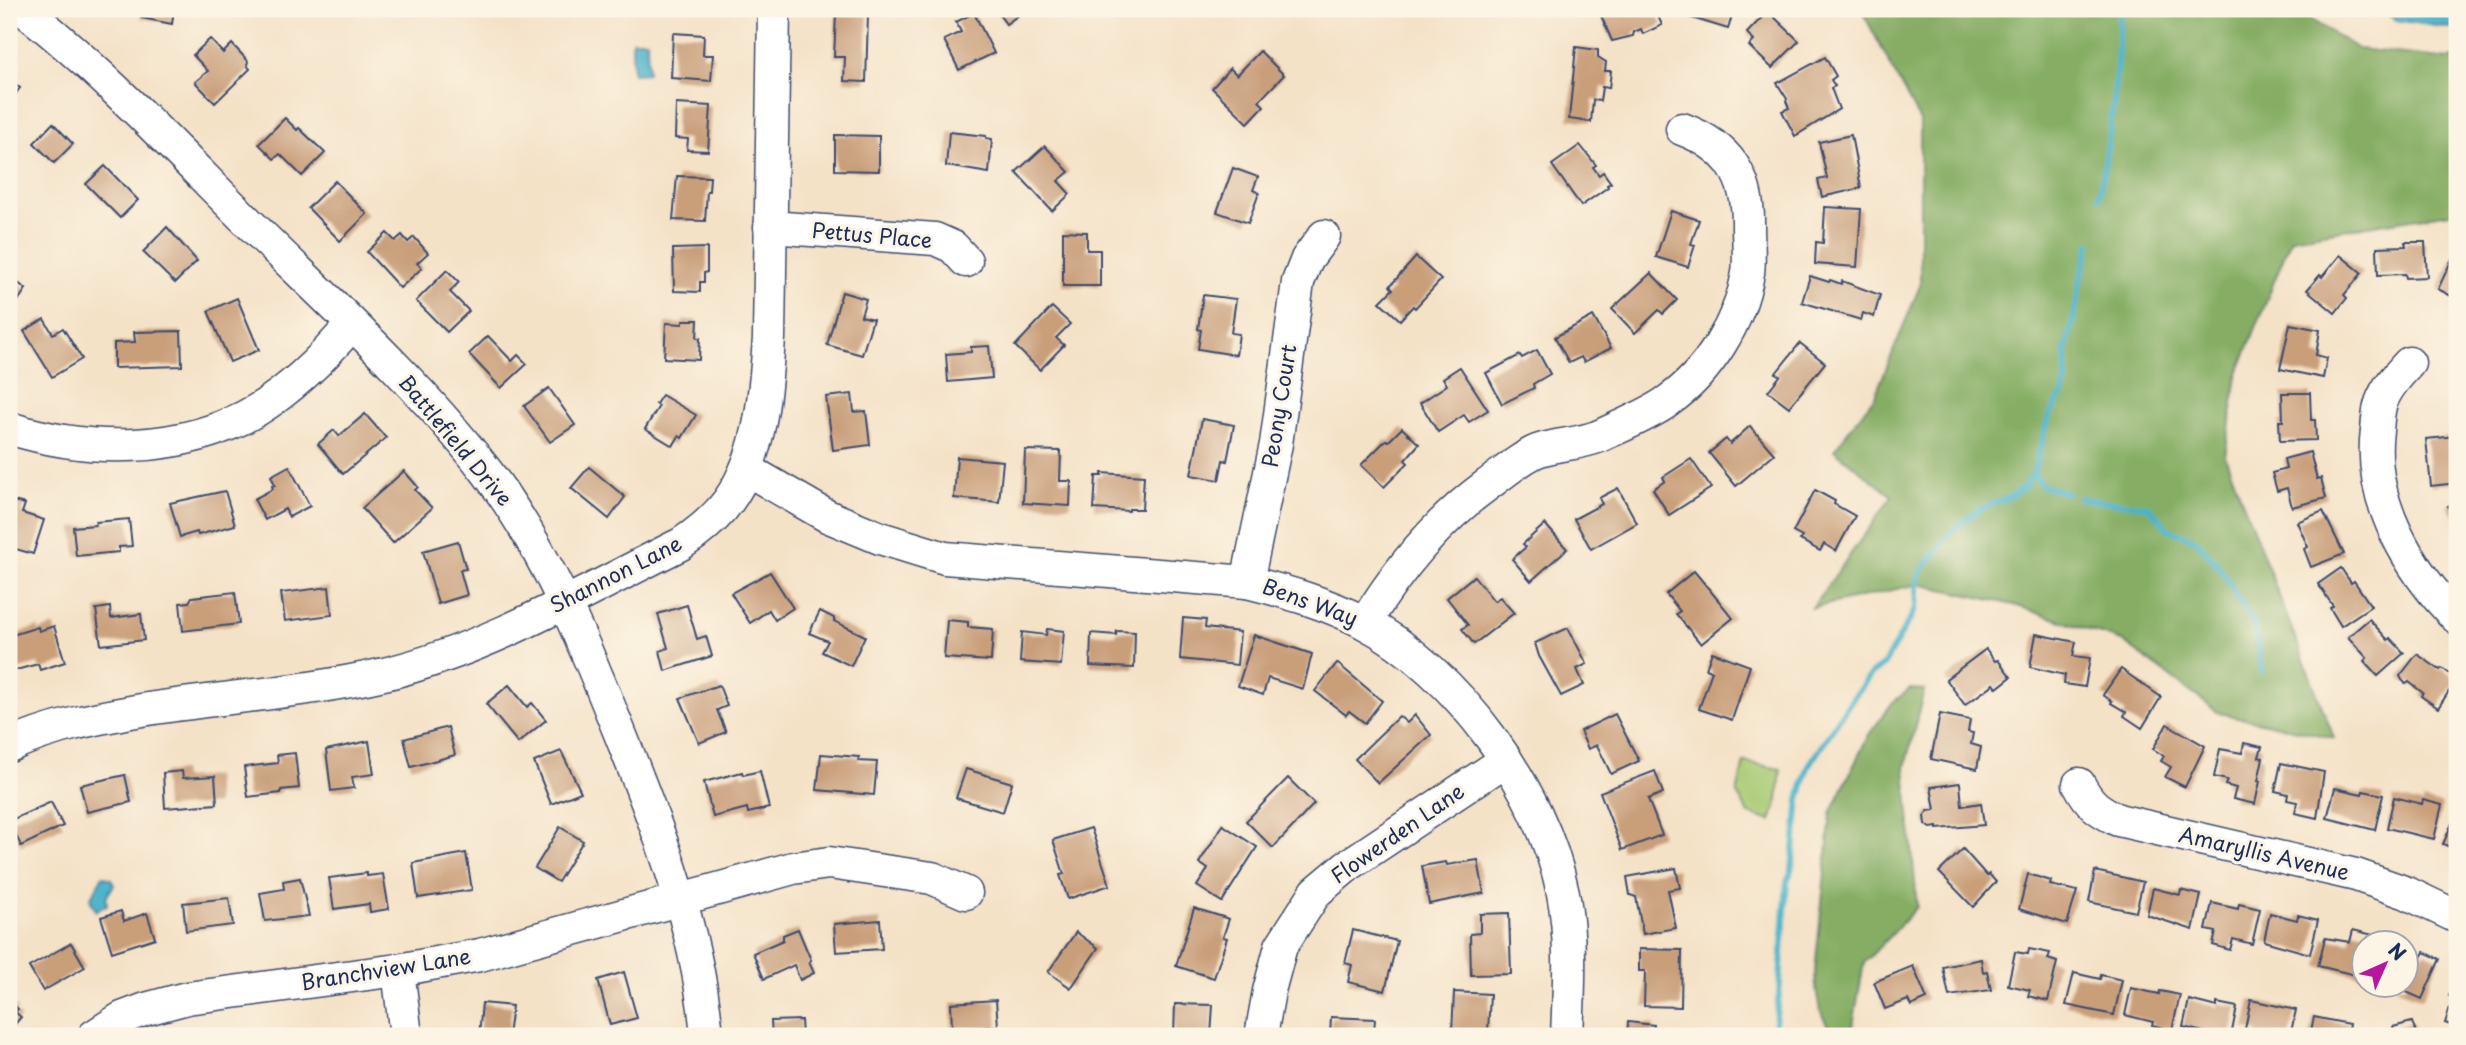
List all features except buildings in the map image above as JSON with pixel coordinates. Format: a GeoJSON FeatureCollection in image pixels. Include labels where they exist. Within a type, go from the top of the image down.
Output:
{"type":"FeatureCollection","features":[{"type":"Feature","properties":{"kind":"street","name":"Shannon Lane"},"geometry":{"type":"LineString","coordinates":[[9,746],[33,735],[75,722],[201,700],[322,685],[383,674],[426,662],[479,643],[681,544],[704,528],[723,508],[746,469],[765,387],[769,338],[774,9]]}},
{"type":"Feature","properties":{"kind":"street","name":"Battlefield Drive"},"geometry":{"type":"LineString","coordinates":[[38,13],[410,384],[486,471],[512,507],[564,602],[594,667],[652,812],[691,942],[707,1036]]}},
{"type":"Feature","properties":{"kind":"street"},"geometry":{"type":"LineString","coordinates":[[1365,623],[1388,584],[1417,549],[1454,511],[1487,485],[1538,450],[1595,438],[1667,402],[1692,380],[1718,347],[1738,310],[1748,273],[1748,209],[1741,180],[1720,149],[1682,129]]}},
{"type":"Feature","properties":{"kind":"street","name":"Pettus Place"},"geometry":{"type":"LineString","coordinates":[[770,227],[935,239],[953,247],[966,261]]}},
{"type":"Feature","properties":{"kind":"street","name":"Peony Court"},"geometry":{"type":"LineString","coordinates":[[1247,582],[1276,443],[1298,282],[1307,260],[1324,236]]}},
{"type":"Feature","properties":{"kind":"street"},"geometry":{"type":"LineString","coordinates":[[9,428],[68,443],[107,446],[153,444],[196,434],[256,410],[294,383],[327,353],[351,325]]}},
{"type":"Feature","properties":{"kind":"street"},"geometry":{"type":"LineString","coordinates":[[2409,363],[2393,381],[2380,404],[2375,442],[2377,469],[2393,527],[2408,557],[2430,588],[2457,618]]}},
{"type":"Feature","properties":{"kind":"street","name":"Bens Way"},"geometry":{"type":"LineString","coordinates":[[746,469],[827,516],[880,538],[945,558],[1247,582],[1293,593],[1365,623],[1397,644],[1433,672],[1470,712],[1506,760],[1535,814],[1563,893],[1569,975],[1567,1036]]}},
{"type":"Feature","properties":{"kind":"street","name":"Flowerden Lane"},"geometry":{"type":"LineString","coordinates":[[1262,1036],[1269,991],[1282,946],[1316,892],[1347,866],[1506,760]]}},
{"type":"Feature","properties":{"kind":"street","name":"Amaryllis Avenue"},"geometry":{"type":"LineString","coordinates":[[2080,784],[2088,801],[2101,812],[2118,820],[2356,876],[2407,893],[2457,917]]}},
{"type":"Feature","properties":{"kind":"street","name":"Branchview Lane"},"geometry":{"type":"LineString","coordinates":[[94,1036],[122,1018],[187,998],[398,970],[480,955],[793,868],[829,863],[932,877],[966,893]]}},
{"type":"Feature","properties":{"kind":"street"},"geometry":{"type":"LineString","coordinates":[[398,970],[406,1036]]}},
{"type":"Feature","properties":{"kind":"green space"},"geometry":{"type":"Polygon","coordinates":[[[1861,9],[2298,9],[2358,49],[2450,59],[2457,57],[2457,212],[2291,238],[2237,376],[2225,456],[2334,738],[2219,713],[2122,641],[2014,605],[1919,584],[1812,608],[1892,496],[1834,450],[1875,396],[1920,286],[1920,121],[1861,9]]]}},
{"type":"Feature","properties":{"kind":"green space"},"geometry":{"type":"Polygon","coordinates":[[[1910,689],[1924,690],[1905,767],[1917,907],[1864,963],[1851,1036],[1838,1036],[1822,1015],[1817,998],[1815,971],[1831,813],[1868,736],[1893,702],[1910,689]]]}},
{"type":"Feature","properties":{"kind":"green space"},"geometry":{"type":"Polygon","coordinates":[[[1744,762],[1781,769],[1778,800],[1771,821],[1749,814],[1737,794],[1744,762]]]}},
{"type":"Feature","properties":{"kind":"water"},"geometry":{"type":"Polygon","coordinates":[[[2378,9],[2457,9],[2457,29],[2396,20],[2378,9]]]}},
{"type":"Feature","properties":{"kind":"water"},"geometry":{"type":"Polygon","coordinates":[[[632,40],[647,40],[648,73],[633,74],[632,40]]]}},
{"type":"Feature","properties":{"kind":"water"},"geometry":{"type":"Polygon","coordinates":[[[103,876],[111,879],[114,885],[106,897],[107,905],[96,911],[90,899],[103,876]]]}},
{"type":"Feature","properties":{"kind":"waterway"},"geometry":{"type":"LineString","coordinates":[[2099,197],[2113,103],[2120,9]]}},
{"type":"Feature","properties":{"kind":"waterway"},"geometry":{"type":"LineString","coordinates":[[1773,1036],[1779,995],[1787,881],[1792,870],[1799,799],[1808,767],[1850,702],[1872,673],[1884,664],[1916,607],[1918,578],[1923,569],[1954,529],[1980,509],[2012,496],[2024,487],[2033,474],[2049,416],[2063,393],[2066,382],[2066,347],[2090,244]]}},
{"type":"Feature","properties":{"kind":"waterway"},"geometry":{"type":"LineString","coordinates":[[2033,474],[2043,486],[2067,493]]}},
{"type":"Feature","properties":{"kind":"waterway"},"geometry":{"type":"LineString","coordinates":[[2080,498],[2149,507],[2168,529],[2197,541],[2220,568],[2255,626],[2262,672]]}}]}
